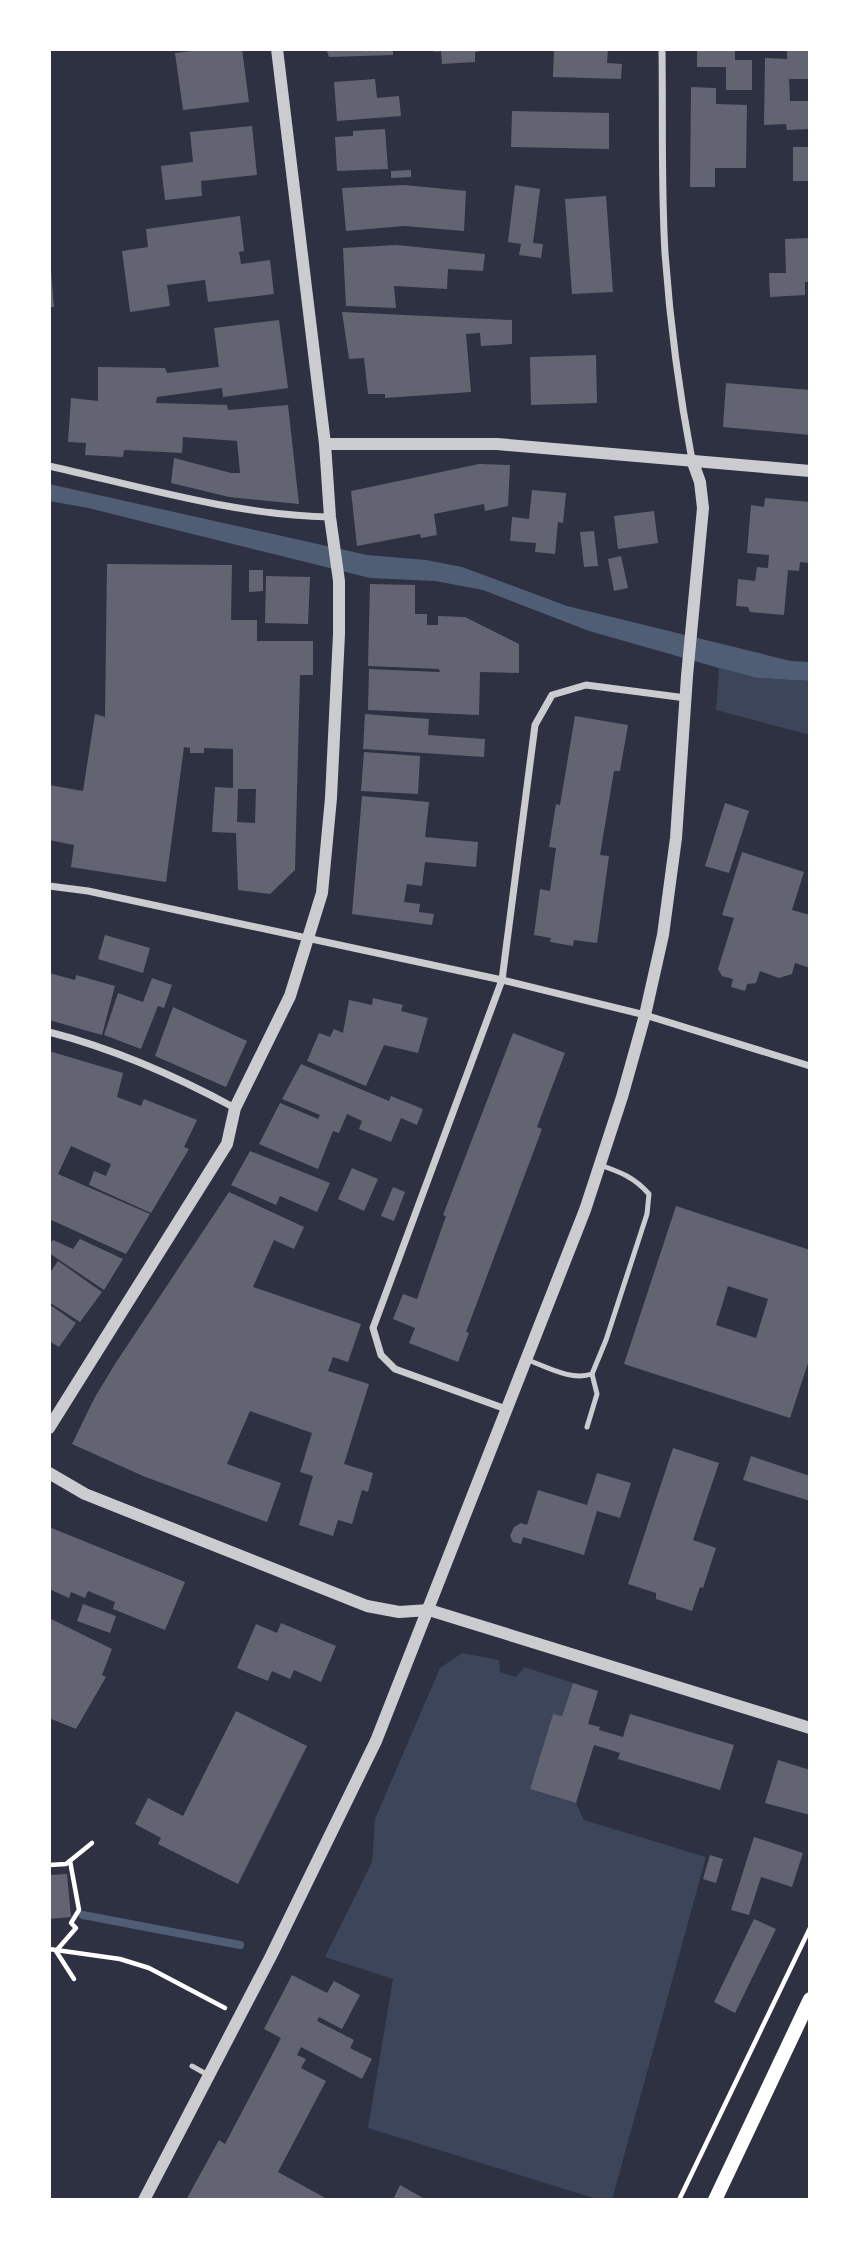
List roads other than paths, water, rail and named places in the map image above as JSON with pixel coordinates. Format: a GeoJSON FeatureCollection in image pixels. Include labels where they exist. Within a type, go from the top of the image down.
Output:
{"type":"FeatureCollection","features":[{"type":"Feature","properties":{"kind":"main road"},"geometry":{"type":"LineString","coordinates":[[715,2200],[810,1999]]}},
{"type":"Feature","properties":{"kind":"street"},"geometry":{"type":"LineString","coordinates":[[49,1428],[227,1144],[235,1108],[290,996],[322,893],[327,855],[339,634],[339,581],[332,542],[325,444],[277,49]]}},
{"type":"Feature","properties":{"kind":"street"},"geometry":{"type":"LineString","coordinates":[[144,2200],[271,1956],[376,1741],[585,1210],[645,1015],[663,935],[676,838],[687,676],[703,508],[700,482],[692,460],[682,405],[666,255],[662,49]]}},
{"type":"Feature","properties":{"kind":"street"},"geometry":{"type":"LineString","coordinates":[[325,444],[497,444],[810,471]]}},
{"type":"Feature","properties":{"kind":"street"},"geometry":{"type":"LineString","coordinates":[[49,466],[223,506],[290,516],[330,517]]}},
{"type":"Feature","properties":{"kind":"street"},"geometry":{"type":"LineString","coordinates":[[506,1409],[395,1369],[381,1355],[373,1328],[502,980],[535,725],[552,695],[586,685],[686,698]]}},
{"type":"Feature","properties":{"kind":"street"},"geometry":{"type":"LineString","coordinates":[[49,886],[101,894],[502,980],[645,1015],[810,1066]]}},
{"type":"Feature","properties":{"kind":"street"},"geometry":{"type":"LineString","coordinates":[[49,1032],[88,1042],[149,1066],[235,1108]]}},
{"type":"Feature","properties":{"kind":"street"},"geometry":{"type":"LineString","coordinates":[[49,1474],[85,1494],[367,1606],[399,1612],[429,1610],[810,1728]]}},
{"type":"Feature","properties":{"kind":"lane"},"geometry":{"type":"LineString","coordinates":[[587,1427],[597,1394],[592,1374],[606,1340],[647,1214],[649,1194],[638,1181],[600,1165]]}},
{"type":"Feature","properties":{"kind":"lane"},"geometry":{"type":"LineString","coordinates":[[526,1359],[573,1376],[592,1374]]}},
{"type":"Feature","properties":{"kind":"lane"},"geometry":{"type":"LineString","coordinates":[[192,2066],[208,2075]]}},
{"type":"Feature","properties":{"kind":"waterway"},"geometry":{"type":"LineString","coordinates":[[83,1915],[240,1945]]}}]}
